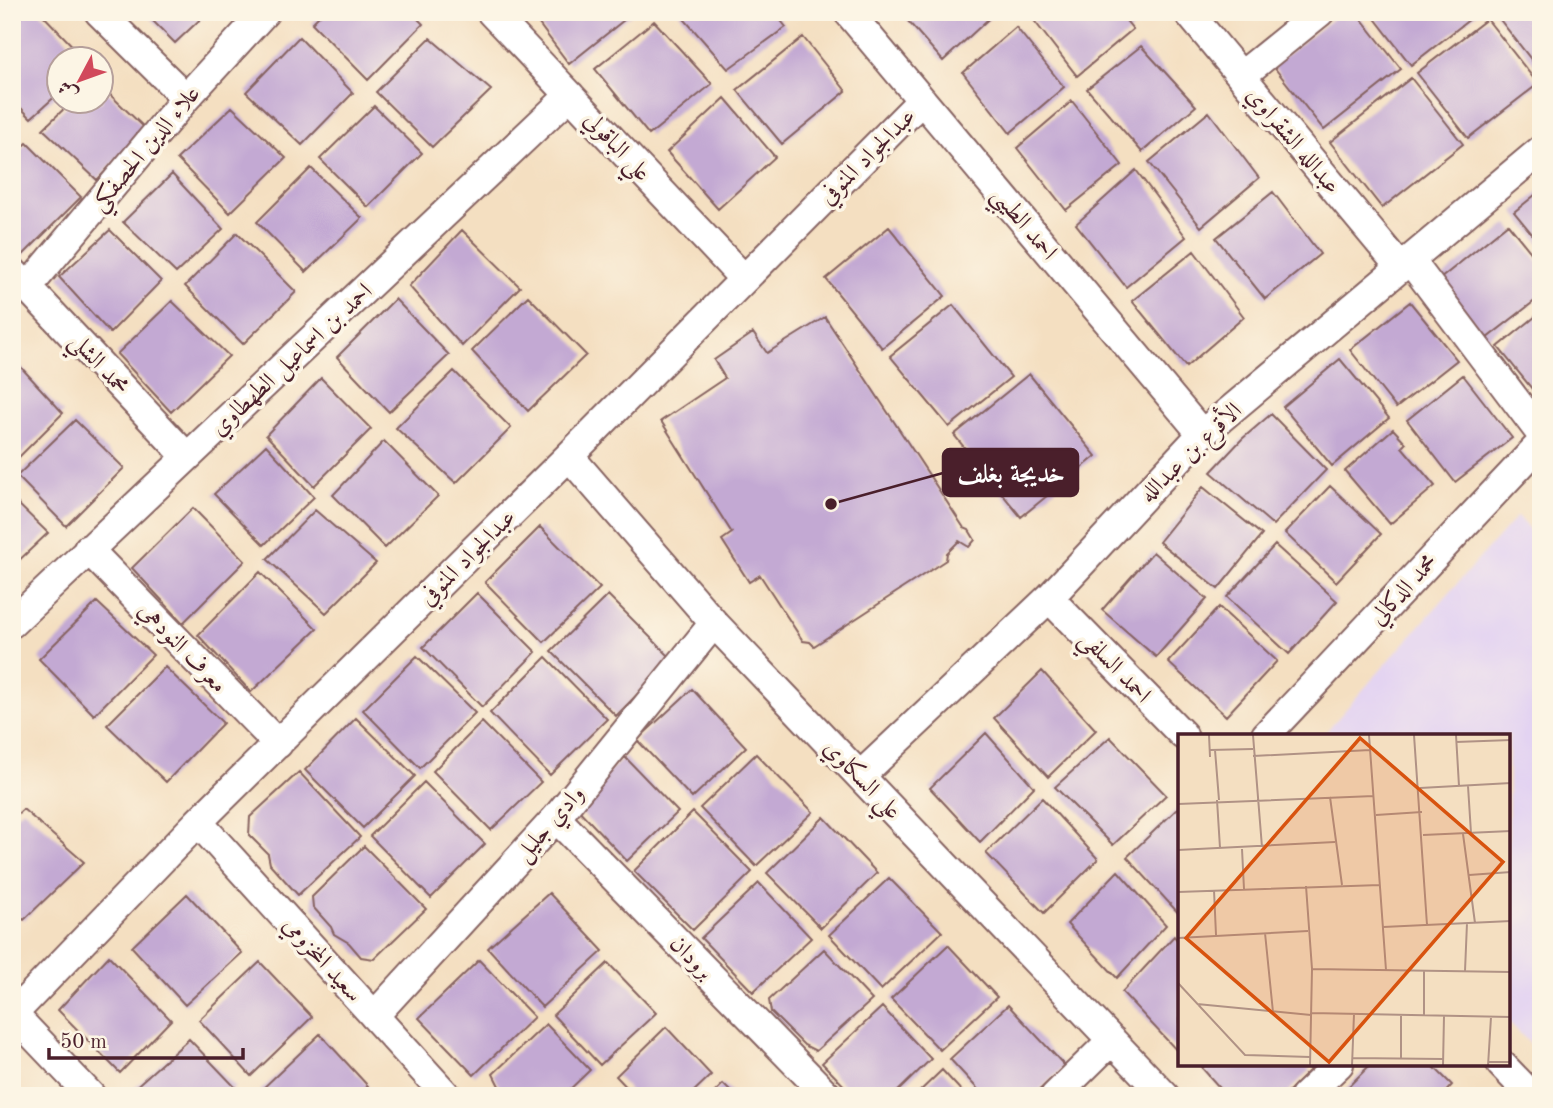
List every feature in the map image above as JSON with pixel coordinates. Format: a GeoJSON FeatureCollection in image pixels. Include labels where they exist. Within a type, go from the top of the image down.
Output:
{"type":"FeatureCollection","features":[{"type":"Feature","properties":{"kind":"street"},"geometry":{"type":"LineString","coordinates":[[99,12],[186,99]]}},
{"type":"Feature","properties":{"kind":"street","name":"علاء الدين الحصفكي"},"geometry":{"type":"LineString","coordinates":[[20,279],[265,12]]}},
{"type":"Feature","properties":{"kind":"street","name":"علي الباقولي"},"geometry":{"type":"LineString","coordinates":[[491,12],[744,279]]}},
{"type":"Feature","properties":{"kind":"street","name":"احمد الطيبي"},"geometry":{"type":"LineString","coordinates":[[848,12],[1202,434]]}},
{"type":"Feature","properties":{"kind":"street","name":"عبدالله الشقراوي"},"geometry":{"type":"LineString","coordinates":[[1188,12],[1405,264],[1541,434]]}},
{"type":"Feature","properties":{"kind":"street"},"geometry":{"type":"LineString","coordinates":[[1241,76],[1320,12]]}},
{"type":"Feature","properties":{"kind":"street","name":"احمد بن اسماعيل الطهطاوي"},"geometry":{"type":"LineString","coordinates":[[12,623],[570,95]]}},
{"type":"Feature","properties":{"kind":"street","name":"عبدالجواد المنوفي"},"geometry":{"type":"LineString","coordinates":[[13,1015],[198,822],[569,456],[922,100]]}},
{"type":"Feature","properties":{"kind":"street","name":"الأقرع بن عبدالله"},"geometry":{"type":"LineString","coordinates":[[860,776],[1049,598],[1202,434],[1541,150]]}},
{"type":"Feature","properties":{"kind":"street","name":"محمد الشلي"},"geometry":{"type":"LineString","coordinates":[[20,279],[187,457]]}},
{"type":"Feature","properties":{"kind":"street","name":"محمد الدكالي"},"geometry":{"type":"LineString","coordinates":[[1267,734],[1541,443]]}},
{"type":"Feature","properties":{"kind":"street","name":"علي السكاوي"},"geometry":{"type":"LineString","coordinates":[[569,456],[714,623],[1166,1096]]}},
{"type":"Feature","properties":{"kind":"street","name":"معرف النودهي"},"geometry":{"type":"LineString","coordinates":[[88,549],[278,744]]}},
{"type":"Feature","properties":{"kind":"street","name":"احمد السلفي"},"geometry":{"type":"LineString","coordinates":[[1049,598],[1181,734]]}},
{"type":"Feature","properties":{"kind":"street","name":"وادي جليل"},"geometry":{"type":"LineString","coordinates":[[374,1016],[556,818],[714,623]]}},
{"type":"Feature","properties":{"kind":"street","name":"برودان"},"geometry":{"type":"LineString","coordinates":[[556,818],[828,1096]]}},
{"type":"Feature","properties":{"kind":"street","name":"سعيد المخزومي"},"geometry":{"type":"LineString","coordinates":[[198,822],[447,1096]]}},
{"type":"Feature","properties":{"kind":"street"},"geometry":{"type":"LineString","coordinates":[[13,1015],[91,1096]]}},
{"type":"Feature","properties":{"kind":"street"},"geometry":{"type":"LineString","coordinates":[[1055,1096],[1112,1040]]}},
{"type":"Feature","properties":{"kind":"street"},"geometry":{"type":"LineString","coordinates":[[1306,1096],[1337,1066]]}},
{"type":"Feature","properties":{"kind":"street"},"geometry":{"type":"LineString","coordinates":[[1503,1066],[1532,1096]]}},
{"type":"Feature","properties":{"kind":"shaded area"},"geometry":{"type":"Polygon","coordinates":[[[1517,516],[1541,542],[1541,1055],[1511,1024],[1511,734],[1324,734],[1517,516]]]}},
{"type":"Feature","properties":{"kind":"building"},"geometry":{"type":"Polygon","coordinates":[[[26,12],[40,12],[73,46],[46,46],[46,105],[31,118],[12,99],[12,25],[26,12]]]}},
{"type":"Feature","properties":{"kind":"building"},"geometry":{"type":"Polygon","coordinates":[[[144,12],[208,12],[175,43],[144,12]]]}},
{"type":"Feature","properties":{"kind":"building"},"geometry":{"type":"Polygon","coordinates":[[[323,12],[411,12],[423,24],[368,80],[312,23],[323,12]]]}},
{"type":"Feature","properties":{"kind":"building"},"geometry":{"type":"Polygon","coordinates":[[[530,12],[634,12],[569,64],[530,12]]]}},
{"type":"Feature","properties":{"kind":"building"},"geometry":{"type":"Polygon","coordinates":[[[678,12],[774,12],[786,27],[728,69],[678,12]]]}},
{"type":"Feature","properties":{"kind":"building"},"geometry":{"type":"Polygon","coordinates":[[[900,12],[996,12],[943,61],[900,12]]]}},
{"type":"Feature","properties":{"kind":"building"},"geometry":{"type":"Polygon","coordinates":[[[1030,12],[1119,12],[1133,29],[1077,76],[1030,12]]]}},
{"type":"Feature","properties":{"kind":"building"},"geometry":{"type":"Polygon","coordinates":[[[1341,12],[1356,12],[1401,69],[1324,130],[1273,66],[1341,12]]]}},
{"type":"Feature","properties":{"kind":"building"},"geometry":{"type":"Polygon","coordinates":[[[1370,12],[1479,12],[1411,65],[1370,12]]]}},
{"type":"Feature","properties":{"kind":"building"},"geometry":{"type":"Polygon","coordinates":[[[1494,12],[1541,12],[1541,72],[1494,12]]]}},
{"type":"Feature","properties":{"kind":"building"},"geometry":{"type":"Polygon","coordinates":[[[1487,19],[1538,84],[1468,138],[1417,73],[1487,19]]]}},
{"type":"Feature","properties":{"kind":"building"},"geometry":{"type":"Polygon","coordinates":[[[654,21],[712,84],[649,135],[595,69],[654,21]]]}},
{"type":"Feature","properties":{"kind":"building"},"geometry":{"type":"Polygon","coordinates":[[[1016,27],[1064,87],[1010,133],[963,73],[1016,27]]]}},
{"type":"Feature","properties":{"kind":"building"},"geometry":{"type":"Polygon","coordinates":[[[299,37],[353,93],[302,145],[246,92],[299,37]]]}},
{"type":"Feature","properties":{"kind":"building"},"geometry":{"type":"Polygon","coordinates":[[[803,37],[846,91],[782,144],[737,90],[803,37]]]}},
{"type":"Feature","properties":{"kind":"building"},"geometry":{"type":"Polygon","coordinates":[[[430,38],[491,90],[432,147],[376,92],[430,38]]]}},
{"type":"Feature","properties":{"kind":"building"},"geometry":{"type":"Polygon","coordinates":[[[1141,46],[1196,106],[1142,152],[1087,89],[1141,46]]]}},
{"type":"Feature","properties":{"kind":"building"},"geometry":{"type":"Polygon","coordinates":[[[1411,78],[1463,144],[1382,208],[1330,142],[1411,78]]]}},
{"type":"Feature","properties":{"kind":"building"},"geometry":{"type":"Polygon","coordinates":[[[725,98],[775,157],[718,209],[667,152],[725,98]]]}},
{"type":"Feature","properties":{"kind":"building"},"geometry":{"type":"Polygon","coordinates":[[[116,100],[146,129],[97,180],[43,129],[56,116],[116,116],[116,100]]]}},
{"type":"Feature","properties":{"kind":"building"},"geometry":{"type":"Polygon","coordinates":[[[1072,101],[1122,165],[1066,210],[1017,148],[1072,101]]]}},
{"type":"Feature","properties":{"kind":"building"},"geometry":{"type":"Polygon","coordinates":[[[374,106],[422,153],[368,207],[320,159],[374,106]]]}},
{"type":"Feature","properties":{"kind":"building"},"geometry":{"type":"Polygon","coordinates":[[[232,107],[286,158],[230,213],[177,159],[232,107]]]}},
{"type":"Feature","properties":{"kind":"building"},"geometry":{"type":"Polygon","coordinates":[[[1209,112],[1259,178],[1201,227],[1149,162],[1209,112]]]}},
{"type":"Feature","properties":{"kind":"building"},"geometry":{"type":"Polygon","coordinates":[[[27,143],[81,197],[23,255],[12,244],[12,157],[27,143]]]}},
{"type":"Feature","properties":{"kind":"building"},"geometry":{"type":"Polygon","coordinates":[[[311,168],[362,218],[306,272],[257,222],[311,168]]]}},
{"type":"Feature","properties":{"kind":"building"},"geometry":{"type":"Polygon","coordinates":[[[1136,170],[1186,237],[1126,287],[1076,224],[1136,170]]]}},
{"type":"Feature","properties":{"kind":"building"},"geometry":{"type":"Polygon","coordinates":[[[172,174],[223,229],[176,273],[123,222],[172,174]]]}},
{"type":"Feature","properties":{"kind":"building"},"geometry":{"type":"Polygon","coordinates":[[[1541,190],[1541,245],[1514,212],[1541,190]]]}},
{"type":"Feature","properties":{"kind":"building"},"geometry":{"type":"Polygon","coordinates":[[[1273,192],[1320,254],[1265,299],[1216,238],[1273,192]]]}},
{"type":"Feature","properties":{"kind":"building"},"geometry":{"type":"Polygon","coordinates":[[[1508,224],[1541,265],[1541,296],[1487,338],[1440,279],[1508,224]]]}},
{"type":"Feature","properties":{"kind":"building"},"geometry":{"type":"Polygon","coordinates":[[[889,227],[945,296],[882,348],[826,279],[889,227]]]}},
{"type":"Feature","properties":{"kind":"building"},"geometry":{"type":"Polygon","coordinates":[[[110,230],[161,281],[110,333],[59,277],[110,230]]]}},
{"type":"Feature","properties":{"kind":"building"},"geometry":{"type":"Polygon","coordinates":[[[462,230],[520,287],[462,346],[409,286],[462,230]]]}},
{"type":"Feature","properties":{"kind":"building"},"geometry":{"type":"Polygon","coordinates":[[[237,233],[296,292],[243,344],[185,286],[237,233]]]}},
{"type":"Feature","properties":{"kind":"building"},"geometry":{"type":"Polygon","coordinates":[[[1194,251],[1244,317],[1186,367],[1132,301],[1194,251]]]}},
{"type":"Feature","properties":{"kind":"building"},"geometry":{"type":"Polygon","coordinates":[[[528,296],[586,355],[528,411],[472,351],[528,296]]]}},
{"type":"Feature","properties":{"kind":"building"},"geometry":{"type":"Polygon","coordinates":[[[395,299],[449,355],[389,412],[337,357],[395,299]]]}},
{"type":"Feature","properties":{"kind":"building"},"geometry":{"type":"Polygon","coordinates":[[[172,301],[229,356],[171,412],[117,354],[172,301]]]}},
{"type":"Feature","properties":{"kind":"building"},"geometry":{"type":"Polygon","coordinates":[[[1410,302],[1457,360],[1396,408],[1350,350],[1410,302]]]}},
{"type":"Feature","properties":{"kind":"building"},"geometry":{"type":"Polygon","coordinates":[[[953,305],[1011,377],[949,427],[890,356],[953,305]]]}},
{"type":"Feature","properties":{"kind":"building"},"geometry":{"type":"Polygon","coordinates":[[[1541,312],[1541,400],[1498,347],[1541,312]]]}},
{"type":"Feature","properties":{"kind":"building"},"geometry":{"type":"Polygon","coordinates":[[[825,317],[964,528],[969,530],[975,540],[969,547],[959,541],[947,553],[946,560],[814,646],[803,641],[760,575],[749,582],[722,540],[732,533],[661,421],[725,378],[714,360],[753,333],[767,353],[825,317]]]}},
{"type":"Feature","properties":{"kind":"building"},"geometry":{"type":"Polygon","coordinates":[[[1340,359],[1389,418],[1332,466],[1283,407],[1340,359]]]}},
{"type":"Feature","properties":{"kind":"building"},"geometry":{"type":"Polygon","coordinates":[[[18,364],[63,413],[12,464],[12,370],[18,364]]]}},
{"type":"Feature","properties":{"kind":"building"},"geometry":{"type":"Polygon","coordinates":[[[454,371],[511,428],[456,483],[396,428],[454,371]]]}},
{"type":"Feature","properties":{"kind":"building"},"geometry":{"type":"Polygon","coordinates":[[[1029,374],[1096,456],[1021,517],[954,435],[1029,374]]]}},
{"type":"Feature","properties":{"kind":"building"},"geometry":{"type":"Polygon","coordinates":[[[1463,375],[1512,438],[1455,482],[1407,420],[1463,375]]]}},
{"type":"Feature","properties":{"kind":"building"},"geometry":{"type":"Polygon","coordinates":[[[321,378],[371,429],[314,486],[266,435],[321,378]]]}},
{"type":"Feature","properties":{"kind":"building"},"geometry":{"type":"Polygon","coordinates":[[[1271,414],[1326,470],[1273,525],[1211,472],[1242,439],[1271,414]]]}},
{"type":"Feature","properties":{"kind":"building"},"geometry":{"type":"Polygon","coordinates":[[[75,420],[124,468],[66,526],[17,476],[75,420]]]}},
{"type":"Feature","properties":{"kind":"building"},"geometry":{"type":"Polygon","coordinates":[[[1393,429],[1406,443],[1402,447],[1435,486],[1390,524],[1345,471],[1393,429]]]}},
{"type":"Feature","properties":{"kind":"building"},"geometry":{"type":"Polygon","coordinates":[[[384,441],[438,496],[385,548],[333,495],[384,441]]]}},
{"type":"Feature","properties":{"kind":"building"},"geometry":{"type":"Polygon","coordinates":[[[266,445],[314,497],[264,545],[214,494],[266,445]]]}},
{"type":"Feature","properties":{"kind":"building"},"geometry":{"type":"Polygon","coordinates":[[[1330,486],[1381,534],[1336,582],[1285,533],[1330,486]]]}},
{"type":"Feature","properties":{"kind":"building"},"geometry":{"type":"Polygon","coordinates":[[[1203,487],[1262,535],[1218,589],[1159,542],[1203,487]]]}},
{"type":"Feature","properties":{"kind":"building"},"geometry":{"type":"Polygon","coordinates":[[[12,498],[48,533],[12,567],[12,498]]]}},
{"type":"Feature","properties":{"kind":"building"},"geometry":{"type":"Polygon","coordinates":[[[193,508],[245,561],[183,623],[132,568],[193,508]]]}},
{"type":"Feature","properties":{"kind":"building"},"geometry":{"type":"Polygon","coordinates":[[[315,510],[376,563],[326,613],[267,559],[315,510]]]}},
{"type":"Feature","properties":{"kind":"building"},"geometry":{"type":"Polygon","coordinates":[[[540,527],[600,588],[544,642],[485,582],[540,527]]]}},
{"type":"Feature","properties":{"kind":"building"},"geometry":{"type":"Polygon","coordinates":[[[1275,545],[1337,601],[1289,654],[1227,597],[1275,545]]]}},
{"type":"Feature","properties":{"kind":"building"},"geometry":{"type":"Polygon","coordinates":[[[1153,552],[1207,599],[1156,657],[1102,610],[1153,552]]]}},
{"type":"Feature","properties":{"kind":"building"},"geometry":{"type":"Polygon","coordinates":[[[260,572],[317,629],[251,692],[198,635],[260,572]]]}},
{"type":"Feature","properties":{"kind":"building"},"geometry":{"type":"Polygon","coordinates":[[[477,593],[536,652],[482,707],[423,647],[477,593]]]}},
{"type":"Feature","properties":{"kind":"building"},"geometry":{"type":"Polygon","coordinates":[[[608,595],[672,659],[616,716],[551,651],[608,595]]]}},
{"type":"Feature","properties":{"kind":"building"},"geometry":{"type":"Polygon","coordinates":[[[97,602],[153,655],[94,715],[39,659],[97,602]]]}},
{"type":"Feature","properties":{"kind":"building"},"geometry":{"type":"Polygon","coordinates":[[[1219,607],[1277,661],[1226,716],[1168,662],[1219,607]]]}},
{"type":"Feature","properties":{"kind":"building"},"geometry":{"type":"Polygon","coordinates":[[[417,656],[475,713],[420,768],[363,710],[417,656]]]}},
{"type":"Feature","properties":{"kind":"building"},"geometry":{"type":"Polygon","coordinates":[[[546,657],[607,719],[550,775],[490,713],[546,657]]]}},
{"type":"Feature","properties":{"kind":"building"},"geometry":{"type":"Polygon","coordinates":[[[165,667],[223,723],[166,782],[107,725],[165,667]]]}},
{"type":"Feature","properties":{"kind":"building"},"geometry":{"type":"Polygon","coordinates":[[[1042,671],[1096,730],[1048,777],[994,718],[1042,671]]]}},
{"type":"Feature","properties":{"kind":"building"},"geometry":{"type":"Polygon","coordinates":[[[692,689],[746,747],[692,798],[637,740],[692,689]]]}},
{"type":"Feature","properties":{"kind":"building"},"geometry":{"type":"Polygon","coordinates":[[[356,718],[415,776],[363,828],[305,770],[356,718]]]}},
{"type":"Feature","properties":{"kind":"building"},"geometry":{"type":"Polygon","coordinates":[[[482,722],[541,782],[491,830],[433,771],[482,722]]]}},
{"type":"Feature","properties":{"kind":"building"},"geometry":{"type":"Polygon","coordinates":[[[986,733],[1034,787],[980,842],[930,788],[986,733]]]}},
{"type":"Feature","properties":{"kind":"building"},"geometry":{"type":"Polygon","coordinates":[[[1110,737],[1166,795],[1113,845],[1055,787],[1110,737]]]}},
{"type":"Feature","properties":{"kind":"building"},"geometry":{"type":"Polygon","coordinates":[[[756,754],[813,812],[756,866],[700,808],[756,754]]]}},
{"type":"Feature","properties":{"kind":"building"},"geometry":{"type":"Polygon","coordinates":[[[625,757],[678,812],[627,861],[574,805],[625,757]]]}},
{"type":"Feature","properties":{"kind":"building"},"geometry":{"type":"Polygon","coordinates":[[[299,772],[360,837],[298,895],[270,864],[268,854],[249,835],[250,817],[299,772]]]}},
{"type":"Feature","properties":{"kind":"building"},"geometry":{"type":"Polygon","coordinates":[[[424,782],[485,844],[431,898],[370,836],[424,782]]]}},
{"type":"Feature","properties":{"kind":"building"},"geometry":{"type":"Polygon","coordinates":[[[1042,798],[1098,859],[1044,913],[986,853],[1042,798]]]}},
{"type":"Feature","properties":{"kind":"building"},"geometry":{"type":"Polygon","coordinates":[[[1178,808],[1178,913],[1127,857],[1178,808]]]}},
{"type":"Feature","properties":{"kind":"building"},"geometry":{"type":"Polygon","coordinates":[[[23,809],[84,862],[24,920],[12,909],[12,819],[23,809]]]}},
{"type":"Feature","properties":{"kind":"building"},"geometry":{"type":"Polygon","coordinates":[[[693,812],[752,872],[693,930],[634,871],[693,812]]]}},
{"type":"Feature","properties":{"kind":"building"},"geometry":{"type":"Polygon","coordinates":[[[824,817],[877,873],[821,928],[767,873],[824,817]]]}},
{"type":"Feature","properties":{"kind":"building"},"geometry":{"type":"Polygon","coordinates":[[[364,846],[426,909],[374,959],[361,957],[349,943],[334,934],[313,907],[312,897],[364,846]]]}},
{"type":"Feature","properties":{"kind":"building"},"geometry":{"type":"Polygon","coordinates":[[[1118,871],[1166,925],[1117,978],[1067,924],[1118,871]]]}},
{"type":"Feature","properties":{"kind":"building"},"geometry":{"type":"Polygon","coordinates":[[[889,878],[942,932],[881,990],[829,935],[889,878]]]}},
{"type":"Feature","properties":{"kind":"building"},"geometry":{"type":"Polygon","coordinates":[[[759,883],[811,938],[753,992],[701,938],[759,883]]]}},
{"type":"Feature","properties":{"kind":"building"},"geometry":{"type":"Polygon","coordinates":[[[549,893],[603,951],[542,1007],[488,948],[549,893]]]}},
{"type":"Feature","properties":{"kind":"building"},"geometry":{"type":"Polygon","coordinates":[[[187,894],[242,953],[185,1005],[132,947],[187,894]]]}},
{"type":"Feature","properties":{"kind":"building"},"geometry":{"type":"Polygon","coordinates":[[[1174,936],[1178,941],[1178,1052],[1122,992],[1174,936]]]}},
{"type":"Feature","properties":{"kind":"building"},"geometry":{"type":"Polygon","coordinates":[[[948,945],[997,997],[940,1050],[891,999],[948,945]]]}},
{"type":"Feature","properties":{"kind":"building"},"geometry":{"type":"Polygon","coordinates":[[[824,949],[872,1000],[816,1051],[804,1045],[771,1012],[769,1000],[824,949]]]}},
{"type":"Feature","properties":{"kind":"building"},"geometry":{"type":"Polygon","coordinates":[[[109,956],[171,1020],[120,1073],[58,1010],[109,956]]]}},
{"type":"Feature","properties":{"kind":"building"},"geometry":{"type":"Polygon","coordinates":[[[479,960],[534,1017],[474,1075],[419,1018],[479,960]]]}},
{"type":"Feature","properties":{"kind":"building"},"geometry":{"type":"Polygon","coordinates":[[[260,962],[312,1017],[251,1076],[199,1020],[260,962]]]}},
{"type":"Feature","properties":{"kind":"building"},"geometry":{"type":"Polygon","coordinates":[[[608,963],[656,1013],[600,1065],[553,1015],[608,963]]]}},
{"type":"Feature","properties":{"kind":"building"},"geometry":{"type":"Polygon","coordinates":[[[1008,1005],[1065,1066],[1033,1096],[984,1096],[950,1059],[1008,1005]]]}},
{"type":"Feature","properties":{"kind":"building"},"geometry":{"type":"Polygon","coordinates":[[[882,1007],[931,1059],[893,1096],[854,1096],[822,1063],[882,1007]]]}},
{"type":"Feature","properties":{"kind":"building"},"geometry":{"type":"Polygon","coordinates":[[[546,1024],[590,1070],[563,1096],[504,1096],[493,1074],[546,1024]]]}},
{"type":"Feature","properties":{"kind":"building"},"geometry":{"type":"Polygon","coordinates":[[[666,1027],[711,1075],[689,1096],[635,1096],[616,1076],[666,1027]]]}},
{"type":"Feature","properties":{"kind":"building"},"geometry":{"type":"Polygon","coordinates":[[[320,1034],[368,1086],[358,1096],[263,1096],[259,1092],[320,1034]]]}},
{"type":"Feature","properties":{"kind":"building"},"geometry":{"type":"Polygon","coordinates":[[[189,1039],[235,1087],[225,1096],[138,1096],[132,1090],[189,1039]]]}},
{"type":"Feature","properties":{"kind":"building"},"geometry":{"type":"Polygon","coordinates":[[[1307,1066],[1310,1070],[1284,1096],[1227,1096],[1202,1068],[1307,1066]]]}},
{"type":"Feature","properties":{"kind":"building"},"geometry":{"type":"Polygon","coordinates":[[[1369,1066],[1433,1066],[1452,1085],[1442,1096],[1353,1096],[1346,1089],[1369,1066]]]}},
{"type":"Feature","properties":{"kind":"building"},"geometry":{"type":"Polygon","coordinates":[[[942,1070],[966,1096],[915,1096],[942,1070]]]}},
{"type":"Feature","properties":{"kind":"building"},"geometry":{"type":"Polygon","coordinates":[[[723,1084],[735,1096],[711,1096],[723,1084]]]}},
{"type":"Feature","properties":{"kind":"place","name":"خديجة بغلف"},"geometry":{"type":"Point","coordinates":[831,504]}}]}
